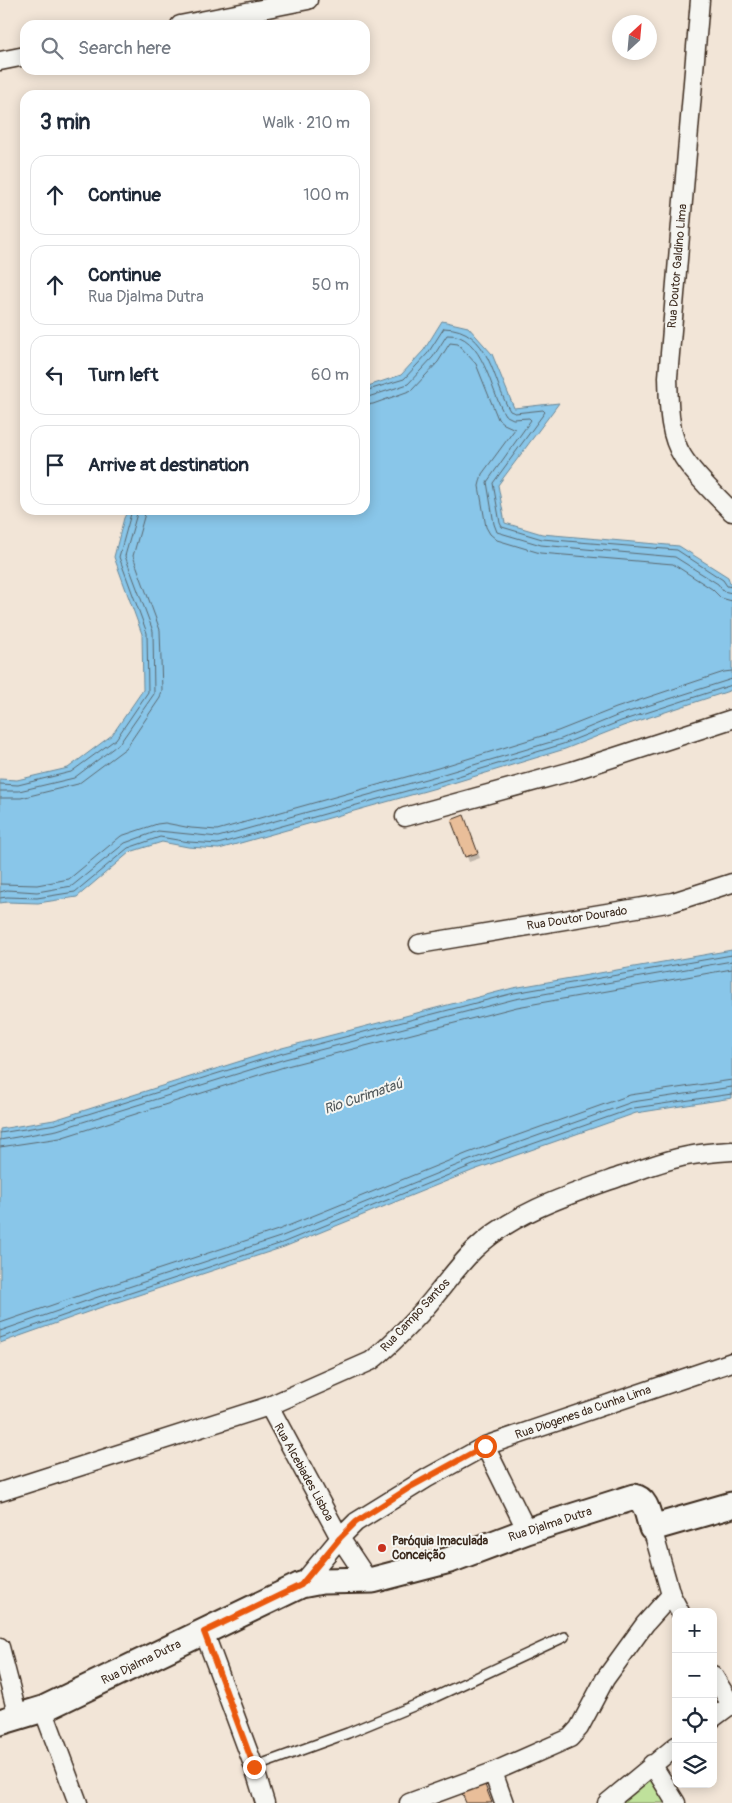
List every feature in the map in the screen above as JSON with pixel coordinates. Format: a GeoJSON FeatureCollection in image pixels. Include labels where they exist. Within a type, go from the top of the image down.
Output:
{"type":"FeatureCollection","features":[{"type":"Feature","properties":{"kind":"main road","name":"Rua Djalma Dutra"},"geometry":{"type":"LineString","coordinates":[[9,1720],[43,1709],[301,1585],[322,1581],[368,1580],[450,1560],[527,1531],[634,1497],[639,1498],[643,1502],[652,1528]]}},
{"type":"Feature","properties":{"kind":"main road"},"geometry":{"type":"LineString","coordinates":[[652,1528],[732,1505]]}},
{"type":"Feature","properties":{"kind":"street"},"geometry":{"type":"LineString","coordinates":[[197,20],[244,6],[308,0]]}},
{"type":"Feature","properties":{"kind":"street","name":"Rua Doutor Galdino Lima"},"geometry":{"type":"LineString","coordinates":[[700,0],[668,378],[670,417],[672,430],[682,456],[732,512]]}},
{"type":"Feature","properties":{"kind":"street"},"geometry":{"type":"LineString","coordinates":[[0,61],[20,57]]}},
{"type":"Feature","properties":{"kind":"street"},"geometry":{"type":"LineString","coordinates":[[405,817],[572,771],[732,719]]}},
{"type":"Feature","properties":{"kind":"street","name":"Rua Doutor Dourado"},"geometry":{"type":"LineString","coordinates":[[419,944],[673,902],[732,883]]}},
{"type":"Feature","properties":{"kind":"street","name":"Rua Campo Santos"},"geometry":{"type":"LineString","coordinates":[[0,1492],[269,1406],[371,1361],[385,1350],[420,1314],[475,1250],[495,1233],[530,1212],[587,1188],[657,1164],[684,1156],[732,1150]]}},
{"type":"Feature","properties":{"kind":"street","name":"Rua Diogenes da Cunha Lima"},"geometry":{"type":"LineString","coordinates":[[301,1585],[340,1538],[356,1522],[485,1446],[732,1362]]}},
{"type":"Feature","properties":{"kind":"street","name":"Rua Alcebiades Lisboa"},"geometry":{"type":"LineString","coordinates":[[269,1406],[340,1538],[368,1580]]}},
{"type":"Feature","properties":{"kind":"street"},"geometry":{"type":"LineString","coordinates":[[485,1446],[527,1531]]}},
{"type":"Feature","properties":{"kind":"street"},"geometry":{"type":"LineString","coordinates":[[652,1528],[671,1595],[678,1608]]}},
{"type":"Feature","properties":{"kind":"street"},"geometry":{"type":"LineString","coordinates":[[409,1803],[444,1797],[493,1772],[570,1738],[575,1733],[605,1679],[646,1624],[671,1595]]}},
{"type":"Feature","properties":{"kind":"street"},"geometry":{"type":"LineString","coordinates":[[204,1632],[254,1767],[265,1803]]}},
{"type":"Feature","properties":{"kind":"street"},"geometry":{"type":"LineString","coordinates":[[0,1647],[9,1720]]}},
{"type":"Feature","properties":{"kind":"street"},"geometry":{"type":"LineString","coordinates":[[717,1681],[732,1705],[717,1715]]}},
{"type":"Feature","properties":{"kind":"street"},"geometry":{"type":"LineString","coordinates":[[43,1709],[78,1803]]}},
{"type":"Feature","properties":{"kind":"street"},"geometry":{"type":"LineString","coordinates":[[606,1803],[672,1749]]}},
{"type":"Feature","properties":{"kind":"street"},"geometry":{"type":"LineString","coordinates":[[652,1764],[676,1803]]}},
{"type":"Feature","properties":{"kind":"street"},"geometry":{"type":"LineString","coordinates":[[493,1772],[504,1803]]}},
{"type":"Feature","properties":{"kind":"lane"},"geometry":{"type":"LineString","coordinates":[[254,1767],[348,1733],[435,1698],[564,1636]]}},
{"type":"Feature","properties":{"kind":"green space"},"geometry":{"type":"Polygon","coordinates":[[[655,1773],[670,1803],[616,1803],[655,1773]]]}},
{"type":"Feature","properties":{"kind":"water"},"geometry":{"type":"Polygon","coordinates":[[[442,321],[468,327],[492,354],[514,408],[559,403],[498,485],[505,523],[542,534],[679,546],[728,577],[732,589],[732,690],[623,726],[565,749],[443,786],[219,849],[188,847],[162,842],[130,852],[77,897],[38,903],[0,903],[0,779],[17,780],[68,768],[112,735],[143,690],[142,634],[114,557],[126,515],[370,515],[370,385],[401,375],[424,350],[442,321]]]}},
{"type":"Feature","properties":{"kind":"water","name":"Rio Curimataú"},"geometry":{"type":"Polygon","coordinates":[[[732,950],[732,1098],[636,1113],[474,1170],[284,1247],[0,1343],[0,1129],[54,1120],[282,1048],[513,988],[732,950]]]}},
{"type":"Feature","properties":{"kind":"building"},"geometry":{"type":"Polygon","coordinates":[[[464,815],[478,853],[465,857],[451,820],[464,815]]]}},
{"type":"Feature","properties":{"kind":"building"},"geometry":{"type":"Polygon","coordinates":[[[485,1785],[492,1803],[466,1803],[462,1793],[485,1785]]]}},
{"type":"Feature","properties":{"kind":"place","name":"Paróquia Imaculada Conceição"},"geometry":{"type":"Point","coordinates":[382,1548]}},
{"type":"Feature","properties":{"kind":"route"},"geometry":{"type":"LineString","coordinates":[[254,1767],[204,1632],[301,1585],[340,1538],[356,1522],[412,1486],[485,1446]]}}]}
